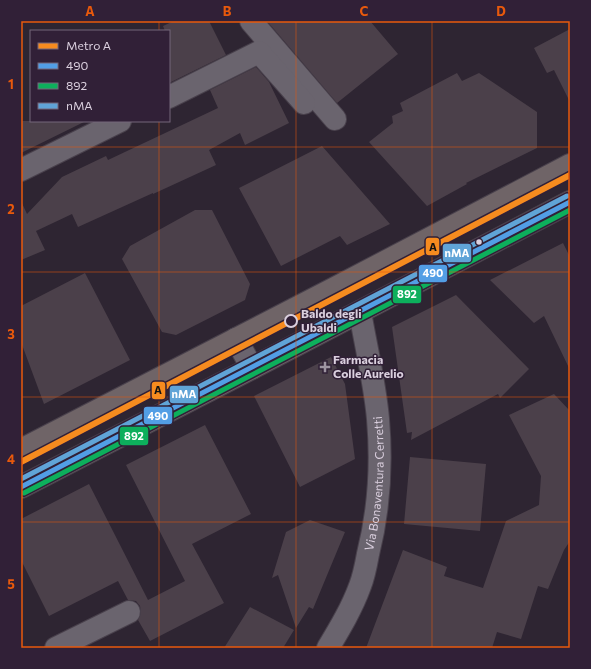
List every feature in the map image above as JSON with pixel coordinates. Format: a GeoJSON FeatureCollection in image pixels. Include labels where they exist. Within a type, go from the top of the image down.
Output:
{"type":"FeatureCollection","features":[{"type":"Feature","properties":{"kind":"main road"},"geometry":{"type":"LineString","coordinates":[[21,450],[570,165]]}},
{"type":"Feature","properties":{"kind":"main road"},"geometry":{"type":"LineString","coordinates":[[21,487],[570,202]]}},
{"type":"Feature","properties":{"kind":"street"},"geometry":{"type":"LineString","coordinates":[[251,21],[335,119]]}},
{"type":"Feature","properties":{"kind":"street"},"geometry":{"type":"LineString","coordinates":[[170,96],[259,52],[304,103]]}},
{"type":"Feature","properties":{"kind":"street"},"geometry":{"type":"LineString","coordinates":[[21,170],[118,122]]}},
{"type":"Feature","properties":{"kind":"street","name":"Via Bonaventura Cerretti"},"geometry":{"type":"LineString","coordinates":[[328,648],[361,585],[377,512],[380,472],[378,417],[360,312]]}},
{"type":"Feature","properties":{"kind":"street"},"geometry":{"type":"LineString","coordinates":[[236,339],[252,368]]}},
{"type":"Feature","properties":{"kind":"street"},"geometry":{"type":"LineString","coordinates":[[56,648],[130,612]]}},
{"type":"Feature","properties":{"kind":"building"},"geometry":{"type":"Polygon","coordinates":[[[174,21],[209,21],[226,55],[170,83],[170,30],[165,30],[163,26],[174,21]]]}},
{"type":"Feature","properties":{"kind":"building"},"geometry":{"type":"Polygon","coordinates":[[[267,21],[370,21],[398,54],[337,103],[267,21]]]}},
{"type":"Feature","properties":{"kind":"building"},"geometry":{"type":"Polygon","coordinates":[[[570,29],[570,102],[554,70],[547,73],[534,48],[570,29]]]}},
{"type":"Feature","properties":{"kind":"building"},"geometry":{"type":"Polygon","coordinates":[[[256,67],[269,82],[289,123],[245,145],[240,133],[209,150],[216,165],[78,227],[72,214],[36,231],[45,250],[21,260],[21,201],[27,214],[62,177],[106,156],[108,160],[218,108],[210,90],[256,67]]]}},
{"type":"Feature","properties":{"kind":"building"},"geometry":{"type":"Polygon","coordinates":[[[457,73],[462,81],[479,73],[537,112],[537,148],[466,183],[467,184],[427,206],[369,142],[393,123],[392,116],[403,111],[400,103],[457,73]]]}},
{"type":"Feature","properties":{"kind":"building"},"geometry":{"type":"Polygon","coordinates":[[[21,121],[84,122],[21,153],[21,121]]]}},
{"type":"Feature","properties":{"kind":"building"},"geometry":{"type":"Polygon","coordinates":[[[322,146],[390,224],[347,245],[340,236],[281,266],[239,188],[322,146]]]}},
{"type":"Feature","properties":{"kind":"building"},"geometry":{"type":"Polygon","coordinates":[[[195,210],[212,210],[250,284],[245,300],[176,335],[162,332],[122,259],[130,246],[195,210]]]}},
{"type":"Feature","properties":{"kind":"building"},"geometry":{"type":"Polygon","coordinates":[[[563,243],[570,257],[570,370],[544,316],[534,323],[490,280],[563,243]]]}},
{"type":"Feature","properties":{"kind":"building"},"geometry":{"type":"Polygon","coordinates":[[[85,273],[130,360],[44,404],[21,342],[21,306],[85,273]]]}},
{"type":"Feature","properties":{"kind":"building"},"geometry":{"type":"Polygon","coordinates":[[[456,295],[529,369],[500,398],[498,394],[411,440],[412,432],[407,433],[392,327],[456,295]]]}},
{"type":"Feature","properties":{"kind":"building"},"geometry":{"type":"Polygon","coordinates":[[[331,357],[345,384],[355,459],[300,487],[254,396],[331,357]]]}},
{"type":"Feature","properties":{"kind":"building"},"geometry":{"type":"Polygon","coordinates":[[[554,394],[570,411],[570,541],[564,550],[548,589],[538,586],[521,639],[497,632],[492,648],[366,648],[403,550],[447,567],[444,576],[483,588],[506,521],[539,505],[541,476],[509,415],[554,394]]]}},
{"type":"Feature","properties":{"kind":"building"},"geometry":{"type":"Polygon","coordinates":[[[205,425],[251,514],[192,544],[224,603],[150,641],[138,620],[141,613],[140,606],[136,601],[128,600],[118,581],[49,616],[21,560],[21,519],[89,484],[148,600],[185,581],[126,465],[205,425]]]}},
{"type":"Feature","properties":{"kind":"building"},"geometry":{"type":"Polygon","coordinates":[[[410,457],[486,464],[480,531],[404,524],[410,457]]]}},
{"type":"Feature","properties":{"kind":"building"},"geometry":{"type":"Polygon","coordinates":[[[310,520],[345,532],[313,609],[309,607],[296,628],[278,575],[272,578],[286,532],[310,520]]]}},
{"type":"Feature","properties":{"kind":"building"},"geometry":{"type":"Polygon","coordinates":[[[250,607],[294,630],[283,648],[224,648],[250,607]]]}},
{"type":"Feature","properties":{"kind":"metro line","name":"A"},"geometry":{"type":"LineString","coordinates":[[21,462],[570,175]]}},
{"type":"Feature","properties":{"kind":"transit line","name":"nMA"},"geometry":{"type":"LineString","coordinates":[[21,479],[567,196]]}},
{"type":"Feature","properties":{"kind":"transit line","name":"490"},"geometry":{"type":"LineString","coordinates":[[21,487],[570,202]]}},
{"type":"Feature","properties":{"kind":"transit line","name":"892"},"geometry":{"type":"LineString","coordinates":[[24,493],[570,210]]}},
{"type":"Feature","properties":{"kind":"place","name":"Baldo degli Ubaldi"},"geometry":{"type":"Point","coordinates":[291,321]}},
{"type":"Feature","properties":{"kind":"place","name":"Farmacia Colle Aurelio"},"geometry":{"type":"Point","coordinates":[325,367]}}]}
